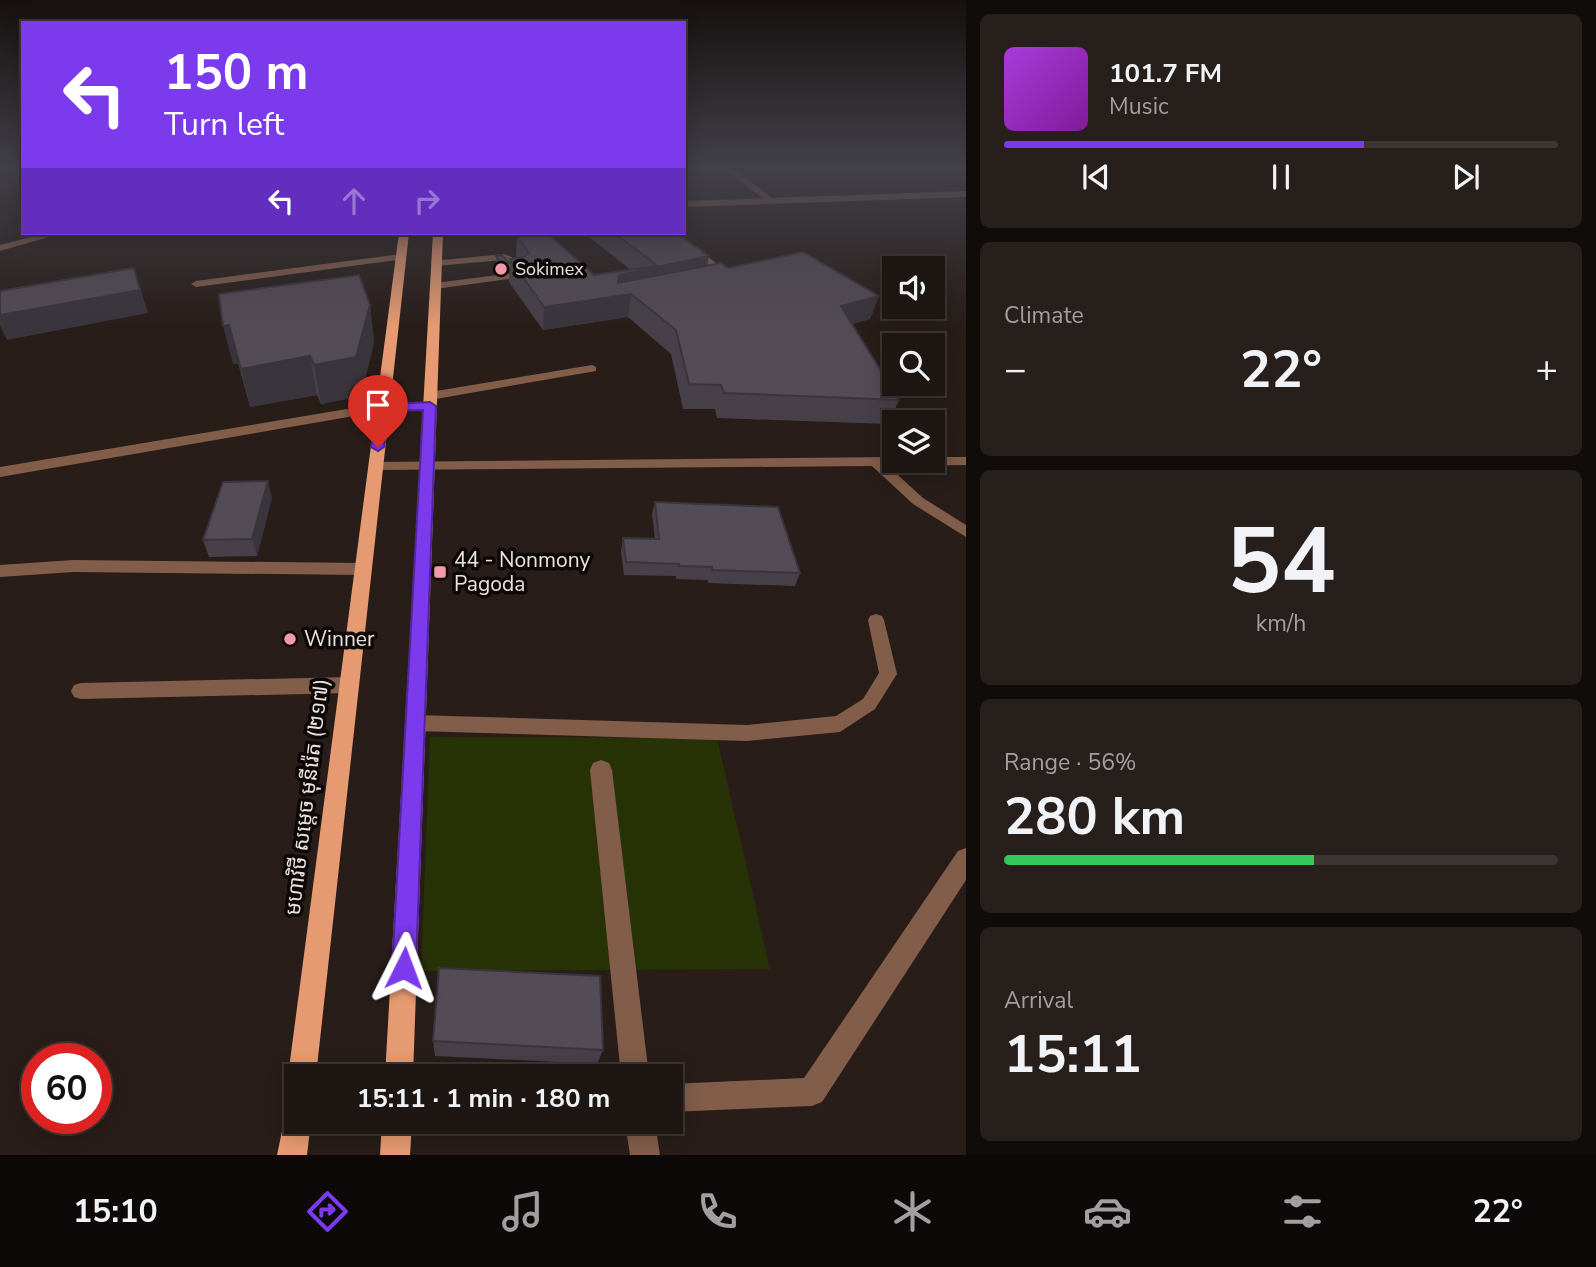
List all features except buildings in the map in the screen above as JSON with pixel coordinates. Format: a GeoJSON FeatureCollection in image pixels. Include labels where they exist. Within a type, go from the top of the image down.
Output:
{"type":"FeatureCollection","features":[{"type":"Feature","properties":{"kind":"main road","name":"មហាវិថី សម្តេច មុនីរ៉េត (២១៧)"},"geometry":{"type":"LineString","coordinates":[[303,1064],[404,235]]}},
{"type":"Feature","properties":{"kind":"main road"},"geometry":{"type":"LineString","coordinates":[[400,1064],[438,235]]}},
{"type":"Feature","properties":{"kind":"main road"},"geometry":{"type":"LineString","coordinates":[[292,1155],[295,1134]]}},
{"type":"Feature","properties":{"kind":"main road"},"geometry":{"type":"LineString","coordinates":[[395,1155],[396,1134]]}},
{"type":"Feature","properties":{"kind":"street"},"geometry":{"type":"LineString","coordinates":[[0,248],[50,235]]}},
{"type":"Feature","properties":{"kind":"street"},"geometry":{"type":"LineString","coordinates":[[0,472],[430,401]]}},
{"type":"Feature","properties":{"kind":"street"},"geometry":{"type":"LineString","coordinates":[[80,691],[349,685]]}},
{"type":"Feature","properties":{"kind":"street"},"geometry":{"type":"LineString","coordinates":[[601,770],[634,1064]]}},
{"type":"Feature","properties":{"kind":"street"},"geometry":{"type":"LineString","coordinates":[[683,1097],[812,1092],[966,859]]}},
{"type":"Feature","properties":{"kind":"street"},"geometry":{"type":"LineString","coordinates":[[642,1134],[645,1155]]}},
{"type":"Feature","properties":{"kind":"lane"},"geometry":{"type":"LineString","coordinates":[[676,235],[729,275],[712,282]]}},
{"type":"Feature","properties":{"kind":"lane"},"geometry":{"type":"LineString","coordinates":[[196,284],[401,257]]}},
{"type":"Feature","properties":{"kind":"lane"},"geometry":{"type":"LineString","coordinates":[[435,286],[520,275],[509,258],[504,257],[436,263]]}},
{"type":"Feature","properties":{"kind":"lane"},"geometry":{"type":"LineString","coordinates":[[430,401],[592,369]]}},
{"type":"Feature","properties":{"kind":"lane"},"geometry":{"type":"LineString","coordinates":[[375,466],[966,461]]}},
{"type":"Feature","properties":{"kind":"lane"},"geometry":{"type":"LineString","coordinates":[[876,462],[918,502],[966,532]]}},
{"type":"Feature","properties":{"kind":"lane"},"geometry":{"type":"LineString","coordinates":[[0,571],[73,566],[363,569]]}},
{"type":"Feature","properties":{"kind":"lane"},"geometry":{"type":"LineString","coordinates":[[415,723],[747,733],[840,724],[869,704],[888,674],[876,621]]}},
{"type":"Feature","properties":{"kind":"green space"},"geometry":{"type":"Polygon","coordinates":[[[430,737],[717,738],[770,969],[421,971],[430,737]]]}},
{"type":"Feature","properties":{"kind":"place","name":"Sokimex"},"geometry":{"type":"Point","coordinates":[501,269]}},
{"type":"Feature","properties":{"kind":"place","name":"44 - Nonmony Pagoda"},"geometry":{"type":"Point","coordinates":[440,572]}},
{"type":"Feature","properties":{"kind":"place","name":"Winner"},"geometry":{"type":"Point","coordinates":[290,639]}},
{"type":"Feature","properties":{"kind":"route"},"geometry":{"type":"LineString","coordinates":[[378,447],[383,407],[430,406],[404,968]]}}]}
